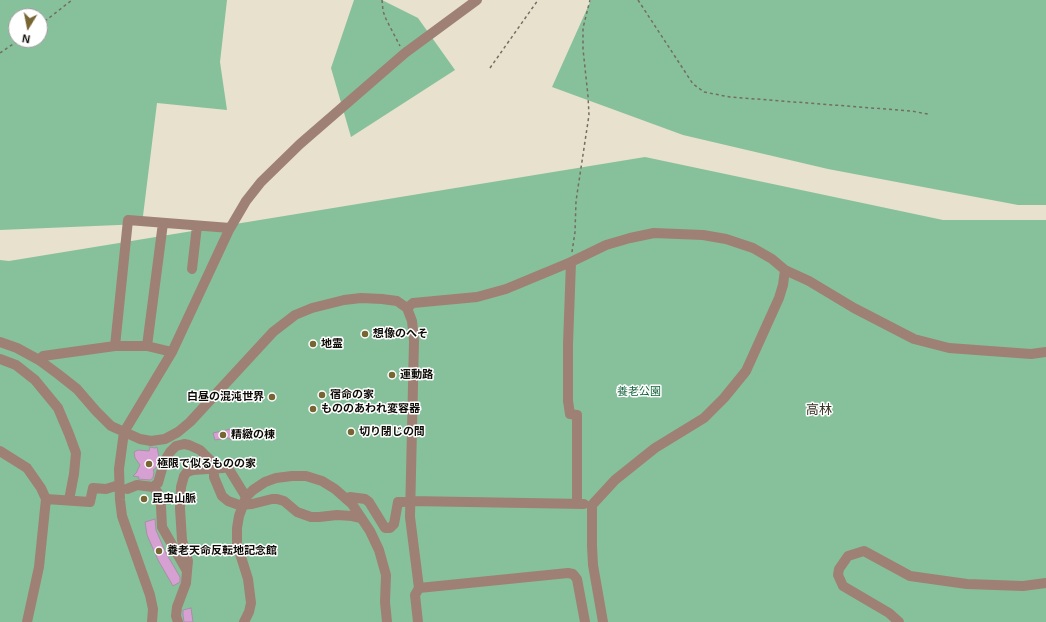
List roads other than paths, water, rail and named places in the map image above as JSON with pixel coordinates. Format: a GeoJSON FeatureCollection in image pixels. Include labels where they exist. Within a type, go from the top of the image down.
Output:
{"type":"FeatureCollection","features":[{"type":"Feature","properties":{"kind":"street"},"geometry":{"type":"LineString","coordinates":[[152,622],[153,609],[150,595],[122,516],[123,487],[120,454],[124,432],[172,352],[230,228],[246,201],[261,182],[300,144],[405,53],[477,0]]}},
{"type":"Feature","properties":{"kind":"street"},"geometry":{"type":"LineString","coordinates":[[115,346],[128,220],[230,228]]}},
{"type":"Feature","properties":{"kind":"street"},"geometry":{"type":"LineString","coordinates":[[147,346],[163,223]]}},
{"type":"Feature","properties":{"kind":"street"},"geometry":{"type":"LineString","coordinates":[[192,269],[197,226]]}},
{"type":"Feature","properties":{"kind":"street"},"geometry":{"type":"LineString","coordinates":[[407,308],[413,303],[477,297],[506,289],[571,262],[606,245],[630,238],[654,233],[680,233],[726,239],[753,248],[772,258],[785,270],[809,281],[854,308],[914,339],[949,348],[1031,354],[1046,352]]}},
{"type":"Feature","properties":{"kind":"street"},"geometry":{"type":"LineString","coordinates":[[571,262],[568,344],[568,401],[570,414],[577,415],[577,504]]}},
{"type":"Feature","properties":{"kind":"street"},"geometry":{"type":"LineString","coordinates":[[603,622],[602,607],[593,565],[592,505],[615,480],[655,448],[704,418],[746,371],[779,298],[785,270]]}},
{"type":"Feature","properties":{"kind":"street"},"geometry":{"type":"LineString","coordinates":[[0,342],[17,348],[39,360],[76,388],[111,426],[140,439],[151,441],[165,439],[178,432],[190,422],[273,332],[295,315],[312,308],[344,300],[382,298],[397,301],[407,308],[412,321],[414,341],[407,501],[419,588],[415,595],[418,622]]}},
{"type":"Feature","properties":{"kind":"street"},"geometry":{"type":"LineString","coordinates":[[39,360],[43,356],[115,346],[147,346],[172,352]]}},
{"type":"Feature","properties":{"kind":"street"},"geometry":{"type":"LineString","coordinates":[[0,359],[16,365],[35,380],[58,408],[76,453],[69,500]]}},
{"type":"Feature","properties":{"kind":"street"},"geometry":{"type":"LineString","coordinates":[[153,487],[158,483],[164,462],[170,452],[176,446],[184,444],[200,450],[214,464],[214,477],[222,496],[228,501],[239,505],[245,501],[254,490],[265,482],[276,478],[306,476],[322,481],[352,504],[370,531],[379,550],[386,575],[385,602],[387,622]]}},
{"type":"Feature","properties":{"kind":"street"},"geometry":{"type":"LineString","coordinates":[[0,451],[27,468],[42,488],[46,499],[39,567],[27,622]]}},
{"type":"Feature","properties":{"kind":"street"},"geometry":{"type":"LineString","coordinates":[[178,622],[176,616],[186,583],[188,561],[182,540],[180,487],[187,472],[193,470],[223,468],[227,466],[245,501],[252,504],[277,499],[284,502],[297,512],[311,517],[337,514],[361,518]]}},
{"type":"Feature","properties":{"kind":"street"},"geometry":{"type":"LineString","coordinates":[[46,499],[90,502],[92,488],[106,489],[137,485],[153,487],[158,493],[161,506],[162,527],[187,571]]}},
{"type":"Feature","properties":{"kind":"street"},"geometry":{"type":"LineString","coordinates":[[346,499],[350,497],[365,499],[369,502],[385,528],[390,528],[394,524],[398,502],[407,501],[592,505]]}},
{"type":"Feature","properties":{"kind":"street"},"geometry":{"type":"LineString","coordinates":[[244,622],[251,604],[248,579],[237,544],[237,528],[239,516],[245,501]]}},
{"type":"Feature","properties":{"kind":"street"},"geometry":{"type":"LineString","coordinates":[[899,622],[889,613],[844,586],[838,575],[839,569],[848,556],[864,551],[910,576],[975,584],[1023,586],[1046,583]]}},
{"type":"Feature","properties":{"kind":"street"},"geometry":{"type":"LineString","coordinates":[[419,588],[568,573],[573,574],[576,578],[585,622]]}},
{"type":"Feature","properties":{"kind":"place","name":"想像のへそ"},"geometry":{"type":"Point","coordinates":[365,334]}},
{"type":"Feature","properties":{"kind":"place","name":"地霊"},"geometry":{"type":"Point","coordinates":[313,344]}},
{"type":"Feature","properties":{"kind":"place","name":"運動路"},"geometry":{"type":"Point","coordinates":[392,375]}},
{"type":"Feature","properties":{"kind":"place","name":"宿命の家"},"geometry":{"type":"Point","coordinates":[322,395]}},
{"type":"Feature","properties":{"kind":"place","name":"白昼の混沌世界"},"geometry":{"type":"Point","coordinates":[272,397]}},
{"type":"Feature","properties":{"kind":"place","name":"もののあわれ変容器"},"geometry":{"type":"Point","coordinates":[313,409]}},
{"type":"Feature","properties":{"kind":"place","name":"切り閉じの間"},"geometry":{"type":"Point","coordinates":[351,432]}},
{"type":"Feature","properties":{"kind":"place","name":"精緻の棟"},"geometry":{"type":"Point","coordinates":[223,435]}},
{"type":"Feature","properties":{"kind":"place","name":"極限で似るものの家"},"geometry":{"type":"Point","coordinates":[149,464]}},
{"type":"Feature","properties":{"kind":"place","name":"昆虫山脈"},"geometry":{"type":"Point","coordinates":[144,499]}},
{"type":"Feature","properties":{"kind":"place","name":"養老天命反転地記念館"},"geometry":{"type":"Point","coordinates":[159,551]}},
{"type":"Feature","properties":{"kind":"district","name":"高林"},"geometry":{"type":"Point","coordinates":[819,410]}},
{"type":"Feature","properties":{"kind":"park label","name":"養老公園"},"geometry":{"type":"Point","coordinates":[639,392]}}]}
